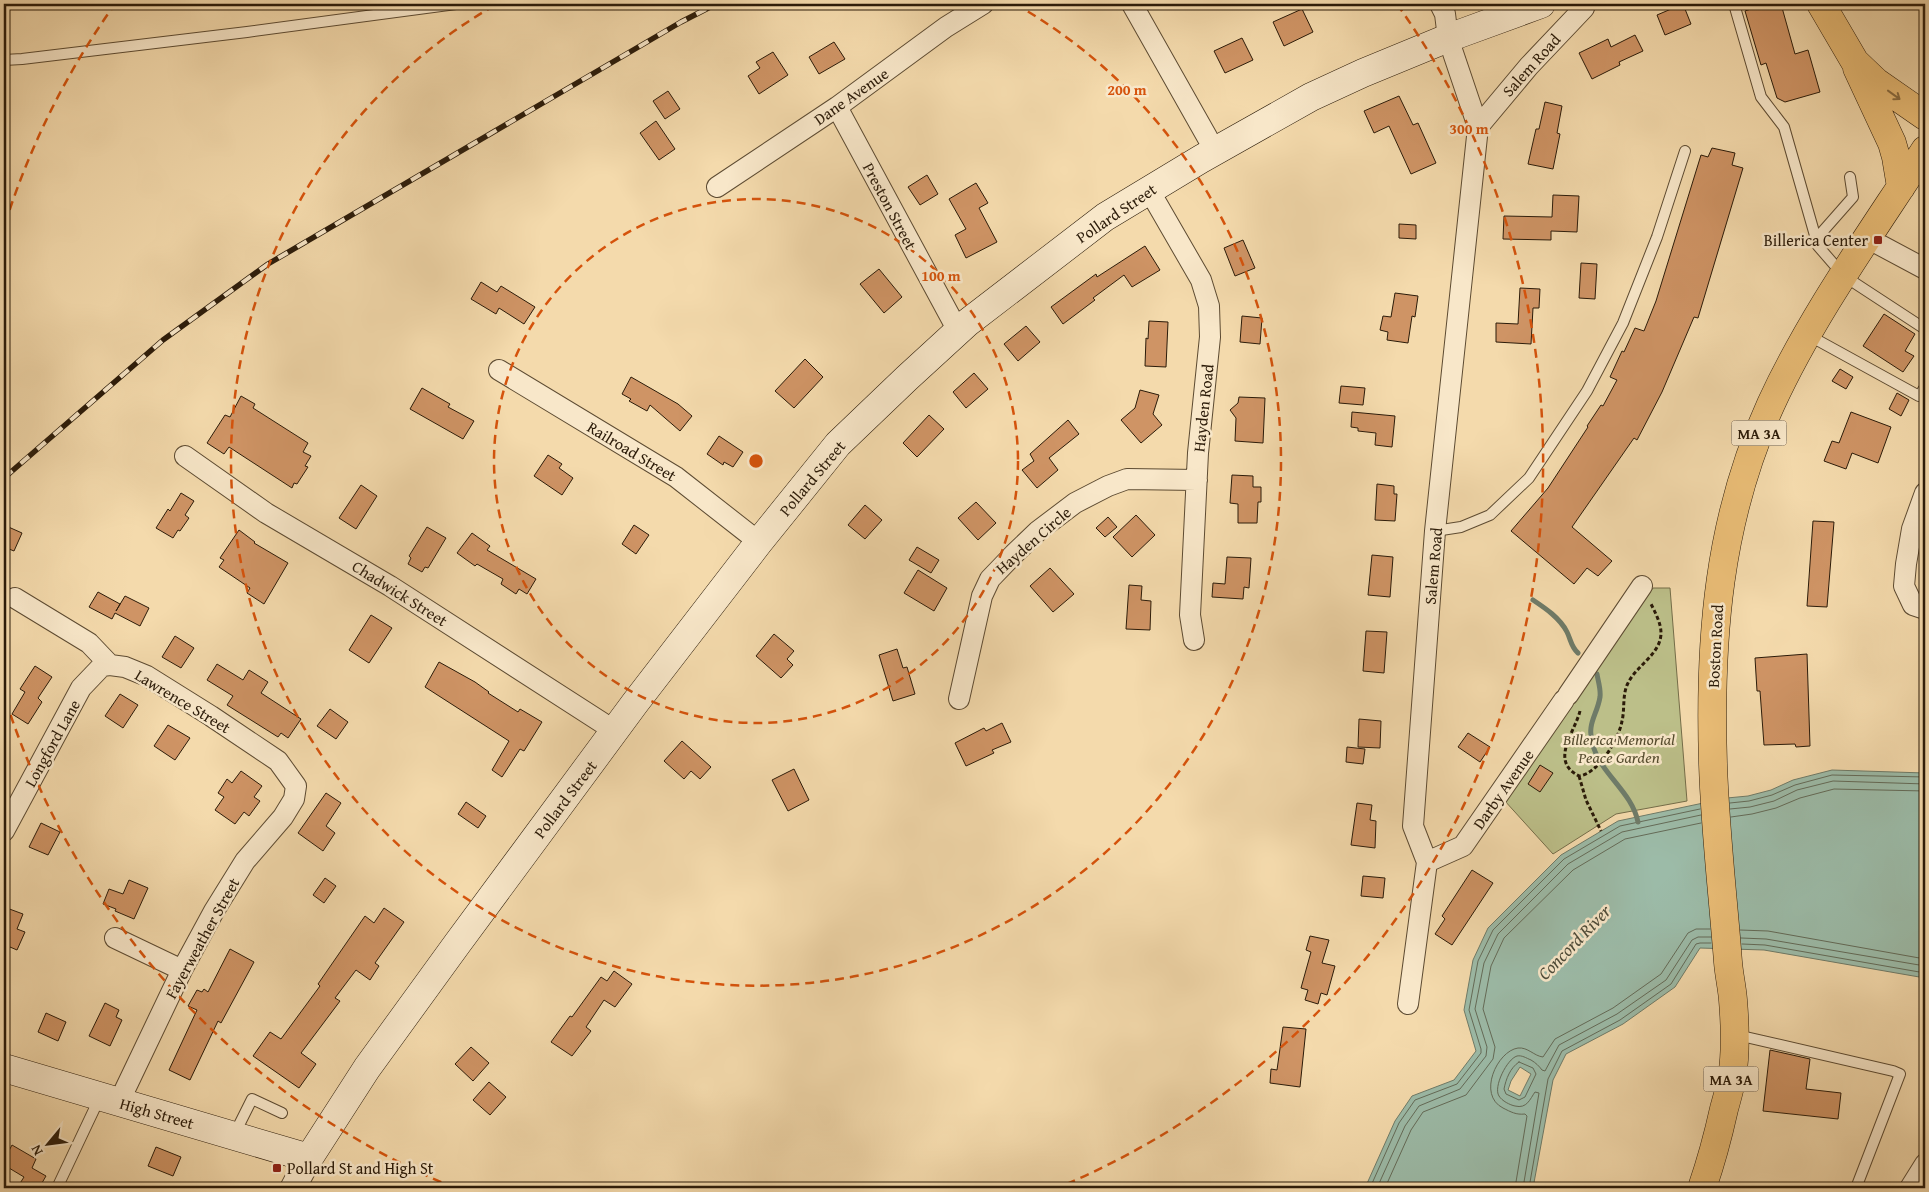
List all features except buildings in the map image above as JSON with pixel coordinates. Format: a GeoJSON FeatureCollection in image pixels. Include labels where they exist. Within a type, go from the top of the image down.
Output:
{"type":"FeatureCollection","features":[{"type":"Feature","properties":{"kind":"main road","name":"Pollard Street"},"geometry":{"type":"LineString","coordinates":[[309,1158],[368,1068],[615,732],[759,542],[838,444],[958,331],[1098,223],[1149,190],[1311,97],[1448,38],[1541,4]]}},
{"type":"Feature","properties":{"kind":"main road"},"geometry":{"type":"LineString","coordinates":[[1821,4],[1855,62],[1892,143],[1901,187]]}},
{"type":"Feature","properties":{"kind":"main road"},"geometry":{"type":"LineString","coordinates":[[1855,62],[1876,82],[1925,116]]}},
{"type":"Feature","properties":{"kind":"main road","name":"Boston Road"},"geometry":{"type":"LineString","coordinates":[[1702,1188],[1713,1158],[1732,1076],[1734,1035],[1733,1002],[1728,966],[1713,766],[1713,650],[1720,578],[1728,531],[1759,432],[1771,403],[1808,334],[1867,238],[1925,150]]}},
{"type":"Feature","properties":{"kind":"main road","name":"High Street"},"geometry":{"type":"LineString","coordinates":[[4,1068],[309,1158]]}},
{"type":"Feature","properties":{"kind":"street","name":"Dane Avenue"},"geometry":{"type":"LineString","coordinates":[[717,187],[837,107],[946,27],[983,4]]}},
{"type":"Feature","properties":{"kind":"street"},"geometry":{"type":"LineString","coordinates":[[1132,4],[1215,151]]}},
{"type":"Feature","properties":{"kind":"street","name":"Salem Road"},"geometry":{"type":"LineString","coordinates":[[1428,862],[1412,826],[1436,531],[1478,127],[1448,38],[1445,14],[1440,4]]}},
{"type":"Feature","properties":{"kind":"street","name":"Salem Road"},"geometry":{"type":"LineString","coordinates":[[1478,127],[1529,66],[1584,8],[1585,4]]}},
{"type":"Feature","properties":{"kind":"street","name":"Preston Street"},"geometry":{"type":"LineString","coordinates":[[837,107],[958,331]]}},
{"type":"Feature","properties":{"kind":"street","name":"Hayden Road"},"geometry":{"type":"LineString","coordinates":[[1149,190],[1202,280],[1209,306],[1210,337],[1198,452],[1190,615],[1194,640]]}},
{"type":"Feature","properties":{"kind":"street"},"geometry":{"type":"LineString","coordinates":[[1867,238],[1925,269]]}},
{"type":"Feature","properties":{"kind":"street","name":"Railroad Street"},"geometry":{"type":"LineString","coordinates":[[499,370],[676,477],[759,542]]}},
{"type":"Feature","properties":{"kind":"street","name":"Chadwick Street"},"geometry":{"type":"LineString","coordinates":[[185,456],[266,513],[390,586],[615,732]]}},
{"type":"Feature","properties":{"kind":"street","name":"Hayden Circle"},"geometry":{"type":"LineString","coordinates":[[959,699],[982,596],[990,578],[1014,554],[1075,503],[1108,486],[1127,479],[1197,480]]}},
{"type":"Feature","properties":{"kind":"street"},"geometry":{"type":"LineString","coordinates":[[1925,493],[1912,529],[1904,586],[1913,605],[1925,609]]}},
{"type":"Feature","properties":{"kind":"street","name":"Darby Avenue"},"geometry":{"type":"LineString","coordinates":[[1428,862],[1463,846],[1640,589]]}},
{"type":"Feature","properties":{"kind":"street"},"geometry":{"type":"LineString","coordinates":[[16,598],[89,643],[110,665]]}},
{"type":"Feature","properties":{"kind":"street","name":"Lawrence Street"},"geometry":{"type":"LineString","coordinates":[[110,665],[125,667],[147,676],[211,716],[278,761],[294,782]]}},
{"type":"Feature","properties":{"kind":"street","name":"Longford Lane"},"geometry":{"type":"LineString","coordinates":[[4,830],[81,688],[102,666],[110,665]]}},
{"type":"Feature","properties":{"kind":"street","name":"Fayerweather Street"},"geometry":{"type":"LineString","coordinates":[[110,1099],[214,910],[245,862],[283,816],[294,799],[296,786],[294,782]]}},
{"type":"Feature","properties":{"kind":"street"},"geometry":{"type":"LineString","coordinates":[[1408,1004],[1428,862]]}},
{"type":"Feature","properties":{"kind":"street"},"geometry":{"type":"LineString","coordinates":[[115,938],[182,970]]}},
{"type":"Feature","properties":{"kind":"street","name":"Pollard Street"},"geometry":{"type":"LineString","coordinates":[[293,1188],[309,1158]]}},
{"type":"Feature","properties":{"kind":"street"},"geometry":{"type":"LineString","coordinates":[[1910,1188],[1925,1164]]}},
{"type":"Feature","properties":{"kind":"lane"},"geometry":{"type":"LineString","coordinates":[[4,60],[237,33],[456,4]]}},
{"type":"Feature","properties":{"kind":"lane"},"geometry":{"type":"LineString","coordinates":[[1734,4],[1762,96],[1784,127],[1818,246],[1844,276],[1925,329]]}},
{"type":"Feature","properties":{"kind":"lane"},"geometry":{"type":"LineString","coordinates":[[1436,531],[1460,527],[1490,515],[1529,478],[1587,391],[1623,323],[1657,237],[1685,151]]}},
{"type":"Feature","properties":{"kind":"lane"},"geometry":{"type":"LineString","coordinates":[[1816,239],[1853,197],[1850,177]]}},
{"type":"Feature","properties":{"kind":"lane"},"geometry":{"type":"LineString","coordinates":[[1808,334],[1919,396],[1925,387]]}},
{"type":"Feature","properties":{"kind":"lane"},"geometry":{"type":"LineString","coordinates":[[1734,1035],[1900,1074],[1856,1188]]}},
{"type":"Feature","properties":{"kind":"lane"},"geometry":{"type":"LineString","coordinates":[[57,1188],[110,1099]]}},
{"type":"Feature","properties":{"kind":"lane"},"geometry":{"type":"LineString","coordinates":[[234,1136],[252,1099],[282,1113]]}},
{"type":"Feature","properties":{"kind":"path"},"geometry":{"type":"LineString","coordinates":[[1579,776],[1596,768],[1605,756],[1621,727],[1624,697],[1628,682],[1651,655],[1661,634],[1660,624],[1652,606],[1640,589]]}},
{"type":"Feature","properties":{"kind":"path"},"geometry":{"type":"LineString","coordinates":[[1569,693],[1580,711],[1576,724],[1566,742],[1564,752],[1568,767],[1579,776],[1586,800],[1601,831]]}},
{"type":"Feature","properties":{"kind":"green space","name":"Billerica Memorial Peace Garden"},"geometry":{"type":"Polygon","coordinates":[[[1653,588],[1670,588],[1687,801],[1616,814],[1553,854],[1504,800],[1653,588]]]}},
{"type":"Feature","properties":{"kind":"water","name":"Concord River"},"geometry":{"type":"Polygon","coordinates":[[[1832,770],[1925,773],[1925,978],[1764,950],[1700,948],[1675,987],[1623,1024],[1566,1054],[1553,1080],[1533,1188],[1365,1188],[1395,1121],[1412,1096],[1454,1080],[1476,1051],[1464,1010],[1473,960],[1488,928],[1561,855],[1618,821],[1727,798],[1748,796],[1771,790],[1793,780],[1832,770]],[[1520,1067],[1511,1081],[1508,1090],[1520,1096],[1531,1074],[1520,1067]]]}},
{"type":"Feature","properties":{"kind":"waterway"},"geometry":{"type":"LineString","coordinates":[[1533,600],[1560,622],[1578,653]]}},
{"type":"Feature","properties":{"kind":"waterway"},"geometry":{"type":"LineString","coordinates":[[1597,674],[1600,694],[1599,704],[1591,725],[1593,746],[1603,766],[1630,802],[1638,822]]}},
{"type":"Feature","properties":{"kind":"railway"},"geometry":{"type":"LineString","coordinates":[[4,478],[163,340],[268,264],[681,22],[716,4]]}},
{"type":"Feature","properties":{"kind":"place","name":"Billerica Center"},"geometry":{"type":"Point","coordinates":[1878,240]}},
{"type":"Feature","properties":{"kind":"place","name":"Pollard St and High St"},"geometry":{"type":"Point","coordinates":[277,1168]}}]}
